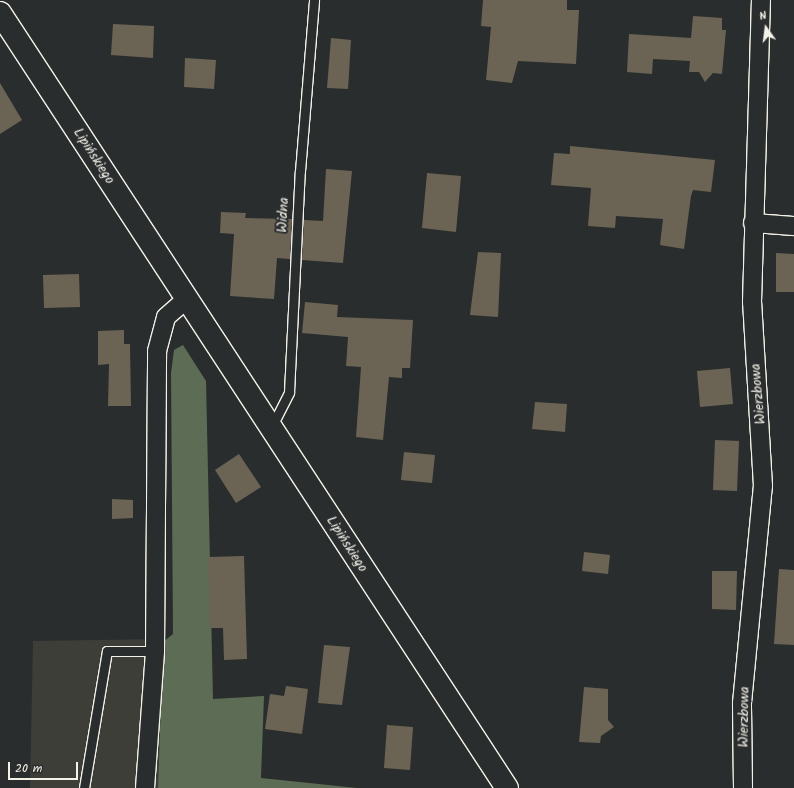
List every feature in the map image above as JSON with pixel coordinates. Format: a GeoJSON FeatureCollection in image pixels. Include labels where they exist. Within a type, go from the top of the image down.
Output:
{"type":"FeatureCollection","features":[{"type":"Feature","properties":{"kind":"main road","name":"Lipińskiego"},"geometry":{"type":"LineString","coordinates":[[0,13],[507,788]]}},
{"type":"Feature","properties":{"kind":"street","name":"Wierzbowa"},"geometry":{"type":"LineString","coordinates":[[743,788],[742,703],[763,486],[754,359],[753,223],[761,0]]}},
{"type":"Feature","properties":{"kind":"street"},"geometry":{"type":"LineString","coordinates":[[753,223],[794,226]]}},
{"type":"Feature","properties":{"kind":"street"},"geometry":{"type":"LineString","coordinates":[[145,788],[155,652],[157,351],[166,317],[187,299]]}},
{"type":"Feature","properties":{"kind":"lane","name":"Widna"},"geometry":{"type":"LineString","coordinates":[[271,427],[289,392],[300,172],[314,0]]}},
{"type":"Feature","properties":{"kind":"lane"},"geometry":{"type":"LineString","coordinates":[[84,788],[107,651],[155,652]]}},
{"type":"Feature","properties":{"kind":"shaded area"},"geometry":{"type":"Polygon","coordinates":[[[163,639],[158,788],[30,788],[33,641],[163,639]]]}},
{"type":"Feature","properties":{"kind":"green space"},"geometry":{"type":"Polygon","coordinates":[[[183,345],[206,381],[213,699],[264,696],[261,778],[357,788],[158,788],[163,642],[173,634],[171,373],[174,350],[183,345]]]}},
{"type":"Feature","properties":{"kind":"building"},"geometry":{"type":"Polygon","coordinates":[[[483,0],[567,0],[567,10],[579,10],[576,64],[518,61],[512,83],[486,80],[491,27],[481,26],[483,0]]]}},
{"type":"Feature","properties":{"kind":"building"},"geometry":{"type":"Polygon","coordinates":[[[693,16],[722,18],[722,30],[726,30],[722,74],[713,73],[705,82],[699,72],[689,72],[690,61],[653,59],[652,74],[627,72],[629,34],[691,38],[693,16]]]}},
{"type":"Feature","properties":{"kind":"building"},"geometry":{"type":"Polygon","coordinates":[[[113,24],[154,26],[153,58],[111,55],[113,24]]]}},
{"type":"Feature","properties":{"kind":"building"},"geometry":{"type":"Polygon","coordinates":[[[331,38],[351,40],[348,89],[327,88],[331,38]]]}},
{"type":"Feature","properties":{"kind":"building"},"geometry":{"type":"Polygon","coordinates":[[[185,58],[216,60],[214,89],[184,87],[185,58]]]}},
{"type":"Feature","properties":{"kind":"building"},"geometry":{"type":"Polygon","coordinates":[[[0,83],[22,120],[0,134],[0,83]]]}},
{"type":"Feature","properties":{"kind":"building"},"geometry":{"type":"Polygon","coordinates":[[[570,146],[715,160],[711,192],[693,190],[684,249],[660,245],[663,219],[616,216],[615,228],[588,226],[591,188],[551,185],[554,153],[570,154],[570,146]]]}},
{"type":"Feature","properties":{"kind":"building"},"geometry":{"type":"Polygon","coordinates":[[[326,169],[352,171],[343,263],[302,260],[304,220],[323,221],[326,169]]]}},
{"type":"Feature","properties":{"kind":"building"},"geometry":{"type":"Polygon","coordinates":[[[427,173],[461,176],[456,232],[422,228],[427,173]]]}},
{"type":"Feature","properties":{"kind":"building"},"geometry":{"type":"Polygon","coordinates":[[[221,212],[246,213],[245,218],[292,219],[290,259],[277,258],[274,299],[230,296],[234,234],[220,233],[221,212]]]}},
{"type":"Feature","properties":{"kind":"building"},"geometry":{"type":"Polygon","coordinates":[[[478,252],[501,253],[498,317],[470,315],[478,252]]]}},
{"type":"Feature","properties":{"kind":"building"},"geometry":{"type":"Polygon","coordinates":[[[776,253],[794,254],[794,292],[776,292],[776,253]]]}},
{"type":"Feature","properties":{"kind":"building"},"geometry":{"type":"Polygon","coordinates":[[[79,274],[80,307],[44,308],[43,275],[79,274]]]}},
{"type":"Feature","properties":{"kind":"building"},"geometry":{"type":"Polygon","coordinates":[[[305,302],[338,305],[337,317],[413,320],[410,368],[402,368],[402,378],[389,377],[383,440],[356,437],[361,367],[346,366],[348,337],[302,333],[305,302]]]}},
{"type":"Feature","properties":{"kind":"building"},"geometry":{"type":"Polygon","coordinates":[[[124,330],[124,344],[130,344],[131,406],[108,406],[109,364],[98,365],[98,331],[124,330]]]}},
{"type":"Feature","properties":{"kind":"building"},"geometry":{"type":"Polygon","coordinates":[[[730,368],[733,404],[700,407],[697,371],[730,368]]]}},
{"type":"Feature","properties":{"kind":"building"},"geometry":{"type":"Polygon","coordinates":[[[535,402],[567,404],[565,432],[532,429],[535,402]]]}},
{"type":"Feature","properties":{"kind":"building"},"geometry":{"type":"Polygon","coordinates":[[[715,440],[739,441],[737,491],[713,490],[715,440]]]}},
{"type":"Feature","properties":{"kind":"building"},"geometry":{"type":"Polygon","coordinates":[[[404,452],[435,455],[432,483],[401,480],[404,452]]]}},
{"type":"Feature","properties":{"kind":"building"},"geometry":{"type":"Polygon","coordinates":[[[239,454],[261,487],[236,503],[215,470],[239,454]]]}},
{"type":"Feature","properties":{"kind":"building"},"geometry":{"type":"Polygon","coordinates":[[[112,499],[133,500],[133,518],[112,519],[112,499]]]}},
{"type":"Feature","properties":{"kind":"building"},"geometry":{"type":"Polygon","coordinates":[[[584,552],[610,555],[608,574],[582,571],[584,552]]]}},
{"type":"Feature","properties":{"kind":"building"},"geometry":{"type":"Polygon","coordinates":[[[244,556],[247,659],[224,660],[223,628],[210,628],[208,557],[244,556]]]}},
{"type":"Feature","properties":{"kind":"building"},"geometry":{"type":"Polygon","coordinates":[[[779,569],[794,570],[794,645],[774,644],[779,569]]]}},
{"type":"Feature","properties":{"kind":"building"},"geometry":{"type":"Polygon","coordinates":[[[712,571],[737,571],[736,610],[712,609],[712,571]]]}},
{"type":"Feature","properties":{"kind":"building"},"geometry":{"type":"Polygon","coordinates":[[[324,645],[350,647],[342,705],[318,703],[324,645]]]}},
{"type":"Feature","properties":{"kind":"building"},"geometry":{"type":"Polygon","coordinates":[[[286,686],[308,689],[302,734],[265,729],[270,694],[284,696],[286,686]]]}},
{"type":"Feature","properties":{"kind":"building"},"geometry":{"type":"Polygon","coordinates":[[[584,687],[608,689],[608,720],[614,727],[601,736],[600,743],[579,742],[584,687]]]}},
{"type":"Feature","properties":{"kind":"building"},"geometry":{"type":"Polygon","coordinates":[[[387,725],[413,727],[410,770],[384,768],[387,725]]]}}]}
